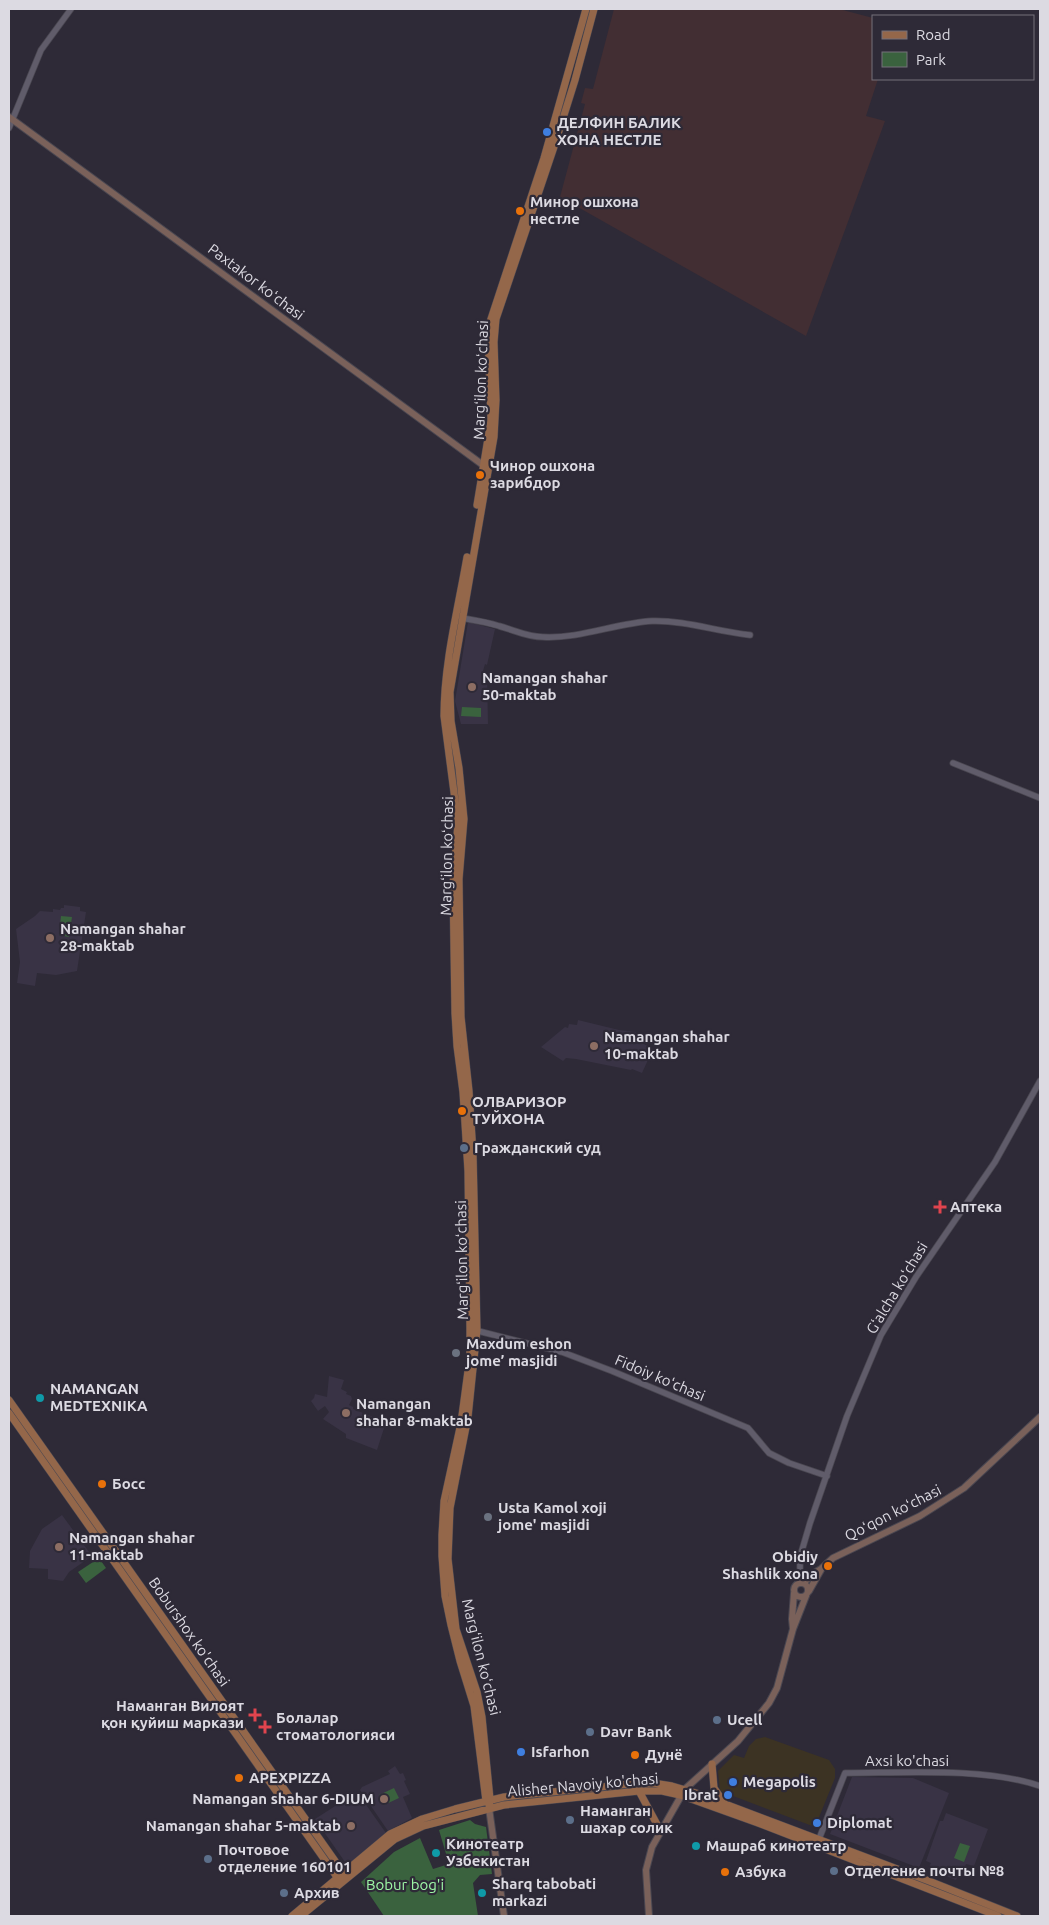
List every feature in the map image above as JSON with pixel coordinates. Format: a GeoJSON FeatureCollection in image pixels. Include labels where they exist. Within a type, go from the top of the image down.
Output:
{"type":"FeatureCollection","features":[{"type":"Feature","properties":{"kind":"main road","name":"Margʻilon koʻchasi"},"geometry":{"type":"LineString","coordinates":[[489,1808],[482,1717],[477,1692],[456,1629],[448,1559],[450,1508],[468,1417],[473,1330],[473,1153],[461,1017],[459,879],[464,819],[450,692],[486,468],[490,420],[488,338],[492,312],[544,158],[586,9]]}},
{"type":"Feature","properties":{"kind":"main road","name":"Margʻilon koʻchasi"},"geometry":{"type":"LineString","coordinates":[[473,1330],[468,1171],[455,1013],[453,884],[458,823],[444,716],[444,698],[451,651],[496,416],[494,342],[496,318],[554,147],[575,80],[594,9]]}},
{"type":"Feature","properties":{"kind":"main road","name":"Paxtakor koʻchasi"},"geometry":{"type":"LineString","coordinates":[[10,118],[111,190],[486,468]]}},
{"type":"Feature","properties":{"kind":"main road","name":"Boburshox ko'chasi"},"geometry":{"type":"LineString","coordinates":[[9,1400],[339,1874]]}},
{"type":"Feature","properties":{"kind":"main road"},"geometry":{"type":"LineString","coordinates":[[9,1413],[258,1768],[339,1874]]}},
{"type":"Feature","properties":{"kind":"main road","name":"Qoʻqon koʻchasi"},"geometry":{"type":"LineString","coordinates":[[802,1583],[832,1558],[920,1516],[964,1488],[1040,1417]]}},
{"type":"Feature","properties":{"kind":"main road","name":"Qoʻqon koʻchasi"},"geometry":{"type":"LineString","coordinates":[[649,1916],[646,1870],[650,1853],[660,1830],[683,1792],[738,1741],[770,1703],[777,1688],[793,1629],[807,1594],[822,1568]]}},
{"type":"Feature","properties":{"kind":"main road"},"geometry":{"type":"LineString","coordinates":[[802,1583],[808,1587],[807,1594],[800,1597],[794,1592],[794,1587],[802,1583]]}},
{"type":"Feature","properties":{"kind":"main road","name":"Qoʻqon koʻchasi"},"geometry":{"type":"LineString","coordinates":[[793,1629],[794,1592]]}},
{"type":"Feature","properties":{"kind":"main road"},"geometry":{"type":"LineString","coordinates":[[712,1764],[714,1788],[725,1804]]}},
{"type":"Feature","properties":{"kind":"main road"},"geometry":{"type":"LineString","coordinates":[[292,1916],[370,1849],[422,1819],[488,1800],[629,1784],[653,1783],[683,1792]]}},
{"type":"Feature","properties":{"kind":"main road"},"geometry":{"type":"LineString","coordinates":[[639,1791],[660,1830]]}},
{"type":"Feature","properties":{"kind":"main road","name":"Alisher Navoiy ko'chasi"},"geometry":{"type":"LineString","coordinates":[[301,1916],[339,1874],[388,1844],[402,1831],[489,1808],[543,1800],[639,1791],[683,1792],[725,1804],[1017,1916]]}},
{"type":"Feature","properties":{"kind":"main road","name":"Alisher Navoiy ko'chasi"},"geometry":{"type":"LineString","coordinates":[[683,1792],[998,1916]]}},
{"type":"Feature","properties":{"kind":"main road"},"geometry":{"type":"LineString","coordinates":[[489,1808],[504,1916]]}},
{"type":"Feature","properties":{"kind":"street"},"geometry":{"type":"LineString","coordinates":[[9,128],[10,118],[41,50],[71,9]]}},
{"type":"Feature","properties":{"kind":"street"},"geometry":{"type":"LineString","coordinates":[[462,618],[545,638],[653,621],[750,635]]}},
{"type":"Feature","properties":{"kind":"street"},"geometry":{"type":"LineString","coordinates":[[954,763],[1040,798]]}},
{"type":"Feature","properties":{"kind":"street","name":"Gʻalcha koʻchasi"},"geometry":{"type":"LineString","coordinates":[[802,1583],[798,1568],[805,1539],[847,1416],[881,1336],[916,1277],[995,1162],[1040,1081]]}},
{"type":"Feature","properties":{"kind":"street","name":"Fidoiy koʻchasi"},"geometry":{"type":"LineString","coordinates":[[473,1330],[573,1356],[730,1420],[751,1430],[763,1447],[774,1456],[827,1476]]}},
{"type":"Feature","properties":{"kind":"street"},"geometry":{"type":"LineString","coordinates":[[798,1568],[805,1574],[811,1575]]}},
{"type":"Feature","properties":{"kind":"street","name":"Axsi ko'chasi"},"geometry":{"type":"LineString","coordinates":[[819,1840],[844,1773],[952,1773],[1008,1778],[1040,1786]]}},
{"type":"Feature","properties":{"kind":"shaded area"},"geometry":{"type":"Polygon","coordinates":[[[614,9],[839,9],[872,18],[872,80],[878,80],[866,116],[885,121],[806,336],[560,197],[585,104],[581,103],[585,88],[593,89],[614,9]]]}},
{"type":"Feature","properties":{"kind":"shaded area","name":"Namangan shahar 50-maktab"},"geometry":{"type":"Polygon","coordinates":[[[468,622],[495,629],[487,665],[485,664],[483,671],[487,673],[488,724],[461,724],[455,701],[468,622]]]}},
{"type":"Feature","properties":{"kind":"shaded area","name":"Namangan shahar 28-maktab"},"geometry":{"type":"Polygon","coordinates":[[[64,905],[80,907],[80,911],[86,912],[77,971],[56,975],[37,973],[35,986],[17,983],[20,962],[16,929],[40,911],[53,912],[53,909],[60,910],[64,908],[64,905]]]}},
{"type":"Feature","properties":{"kind":"shaded area","name":"Namangan shahar 10-maktab"},"geometry":{"type":"Polygon","coordinates":[[[578,1020],[636,1032],[634,1041],[653,1049],[642,1073],[632,1069],[576,1059],[566,1058],[563,1061],[541,1047],[565,1027],[568,1028],[569,1024],[577,1025],[578,1020]]]}},
{"type":"Feature","properties":{"kind":"shaded area","name":"Namangan shahar 8-maktab"},"geometry":{"type":"Polygon","coordinates":[[[329,1376],[344,1380],[341,1389],[351,1396],[352,1399],[349,1405],[353,1409],[386,1422],[377,1450],[346,1438],[346,1434],[323,1419],[329,1412],[325,1406],[318,1411],[311,1401],[315,1394],[327,1397],[329,1376]]]}},
{"type":"Feature","properties":{"kind":"shaded area","name":"Namangan shahar 11-maktab"},"geometry":{"type":"Polygon","coordinates":[[[62,1515],[92,1556],[69,1572],[63,1581],[48,1579],[48,1569],[29,1568],[30,1551],[42,1529],[62,1515]]]}},
{"type":"Feature","properties":{"kind":"shaded area"},"geometry":{"type":"Polygon","coordinates":[[[765,1737],[829,1760],[835,1769],[835,1778],[815,1827],[720,1791],[718,1771],[734,1755],[744,1758],[749,1746],[756,1739],[765,1737]]]}},
{"type":"Feature","properties":{"kind":"shaded area","name":"Namangan shahar 6-DIUM"},"geometry":{"type":"Polygon","coordinates":[[[395,1766],[400,1774],[403,1773],[406,1780],[404,1781],[410,1794],[403,1797],[412,1818],[388,1831],[360,1790],[362,1787],[390,1774],[388,1771],[395,1766]]]}},
{"type":"Feature","properties":{"kind":"shaded area"},"geometry":{"type":"Polygon","coordinates":[[[852,1777],[913,1778],[949,1793],[919,1868],[830,1834],[852,1777]]]}},
{"type":"Feature","properties":{"kind":"shaded area","name":"Namangan shahar 5-maktab"},"geometry":{"type":"Polygon","coordinates":[[[357,1792],[386,1833],[350,1863],[345,1862],[315,1819],[357,1792]]]}},
{"type":"Feature","properties":{"kind":"shaded area"},"geometry":{"type":"Polygon","coordinates":[[[946,1813],[988,1829],[974,1866],[966,1864],[962,1874],[959,1873],[956,1880],[928,1869],[931,1863],[926,1861],[940,1821],[943,1821],[946,1813]]]}},
{"type":"Feature","properties":{"kind":"green space"},"geometry":{"type":"Polygon","coordinates":[[[462,707],[481,708],[481,717],[461,716],[462,707]]]}},
{"type":"Feature","properties":{"kind":"green space"},"geometry":{"type":"Polygon","coordinates":[[[61,916],[72,917],[69,937],[59,935],[61,916]]]}},
{"type":"Feature","properties":{"kind":"green space"},"geometry":{"type":"Polygon","coordinates":[[[99,1558],[106,1568],[86,1583],[78,1572],[99,1558]]]}},
{"type":"Feature","properties":{"kind":"green space"},"geometry":{"type":"Polygon","coordinates":[[[394,1788],[399,1798],[384,1805],[379,1795],[394,1788]]]}},
{"type":"Feature","properties":{"kind":"green space","name":"Bobur bog'i"},"geometry":{"type":"Polygon","coordinates":[[[470,1820],[475,1824],[486,1827],[492,1874],[480,1875],[473,1883],[478,1916],[384,1916],[361,1882],[394,1852],[420,1838],[433,1869],[449,1864],[439,1830],[470,1820]]]}},
{"type":"Feature","properties":{"kind":"green space"},"geometry":{"type":"Polygon","coordinates":[[[960,1843],[970,1846],[964,1862],[954,1858],[960,1843]]]}},
{"type":"Feature","properties":{"kind":"place","name":"ДЕЛФИН БАЛИК ХОНА НЕСТЛЕ"},"geometry":{"type":"Point","coordinates":[547,132]}},
{"type":"Feature","properties":{"kind":"place","name":"Минор ошхона нестле"},"geometry":{"type":"Point","coordinates":[520,211]}},
{"type":"Feature","properties":{"kind":"place","name":"Чинор ошхона зарибдор"},"geometry":{"type":"Point","coordinates":[480,475]}},
{"type":"Feature","properties":{"kind":"place","name":"Namangan shahar 50-maktab"},"geometry":{"type":"Point","coordinates":[472,687]}},
{"type":"Feature","properties":{"kind":"place","name":"Namangan shahar 28-maktab"},"geometry":{"type":"Point","coordinates":[50,938]}},
{"type":"Feature","properties":{"kind":"place","name":"Namangan shahar 10-maktab"},"geometry":{"type":"Point","coordinates":[594,1046]}},
{"type":"Feature","properties":{"kind":"place","name":"ОЛВАРИЗОР ТУЙХОНА"},"geometry":{"type":"Point","coordinates":[462,1111]}},
{"type":"Feature","properties":{"kind":"place","name":"Гражданский суд"},"geometry":{"type":"Point","coordinates":[464,1148]}},
{"type":"Feature","properties":{"kind":"place","name":"Аптека"},"geometry":{"type":"Point","coordinates":[940,1207]}},
{"type":"Feature","properties":{"kind":"place","name":"Maxdum eshon jome’ masjidi"},"geometry":{"type":"Point","coordinates":[456,1353]}},
{"type":"Feature","properties":{"kind":"place","name":"NAMANGAN MEDTEXNIKA"},"geometry":{"type":"Point","coordinates":[40,1398]}},
{"type":"Feature","properties":{"kind":"place","name":"Namangan shahar 8-maktab"},"geometry":{"type":"Point","coordinates":[346,1413]}},
{"type":"Feature","properties":{"kind":"place","name":"Босс"},"geometry":{"type":"Point","coordinates":[102,1484]}},
{"type":"Feature","properties":{"kind":"place","name":"Usta Kamol xoji jome' masjidi"},"geometry":{"type":"Point","coordinates":[488,1517]}},
{"type":"Feature","properties":{"kind":"place","name":"Namangan shahar 11-maktab"},"geometry":{"type":"Point","coordinates":[59,1547]}},
{"type":"Feature","properties":{"kind":"place","name":"Obidiy Shashlik xona"},"geometry":{"type":"Point","coordinates":[828,1566]}},
{"type":"Feature","properties":{"kind":"place","name":"Наманган Вилоят қон қуйиш маркази"},"geometry":{"type":"Point","coordinates":[255,1715]}},
{"type":"Feature","properties":{"kind":"place","name":"Ucell"},"geometry":{"type":"Point","coordinates":[717,1720]}},
{"type":"Feature","properties":{"kind":"place","name":"Болалар стоматологияси"},"geometry":{"type":"Point","coordinates":[265,1727]}},
{"type":"Feature","properties":{"kind":"place","name":"Davr Bank"},"geometry":{"type":"Point","coordinates":[590,1732]}},
{"type":"Feature","properties":{"kind":"place","name":"Isfarhon"},"geometry":{"type":"Point","coordinates":[521,1752]}},
{"type":"Feature","properties":{"kind":"place","name":"Дунё"},"geometry":{"type":"Point","coordinates":[635,1755]}},
{"type":"Feature","properties":{"kind":"place","name":"APEXPIZZA"},"geometry":{"type":"Point","coordinates":[239,1778]}},
{"type":"Feature","properties":{"kind":"place","name":"Megapolis"},"geometry":{"type":"Point","coordinates":[733,1782]}},
{"type":"Feature","properties":{"kind":"place","name":"Ibrat"},"geometry":{"type":"Point","coordinates":[728,1795]}},
{"type":"Feature","properties":{"kind":"place","name":"Namangan shahar 6-DIUM"},"geometry":{"type":"Point","coordinates":[384,1799]}},
{"type":"Feature","properties":{"kind":"place","name":"Наманган шахар солик"},"geometry":{"type":"Point","coordinates":[570,1820]}},
{"type":"Feature","properties":{"kind":"place","name":"Diplomat"},"geometry":{"type":"Point","coordinates":[817,1823]}},
{"type":"Feature","properties":{"kind":"place","name":"Namangan shahar 5-maktab"},"geometry":{"type":"Point","coordinates":[351,1826]}},
{"type":"Feature","properties":{"kind":"place","name":"Машраб кинотеатр"},"geometry":{"type":"Point","coordinates":[696,1846]}},
{"type":"Feature","properties":{"kind":"place","name":"Кинотеатр Узбекистан"},"geometry":{"type":"Point","coordinates":[436,1853]}},
{"type":"Feature","properties":{"kind":"place","name":"Почтовое отделение 160101"},"geometry":{"type":"Point","coordinates":[208,1859]}},
{"type":"Feature","properties":{"kind":"place","name":"Отделение почты №8"},"geometry":{"type":"Point","coordinates":[834,1871]}},
{"type":"Feature","properties":{"kind":"place","name":"Азбука"},"geometry":{"type":"Point","coordinates":[725,1872]}},
{"type":"Feature","properties":{"kind":"place","name":"Архив"},"geometry":{"type":"Point","coordinates":[284,1893]}},
{"type":"Feature","properties":{"kind":"place","name":"Sharq tabobati markazi"},"geometry":{"type":"Point","coordinates":[482,1893]}}]}
